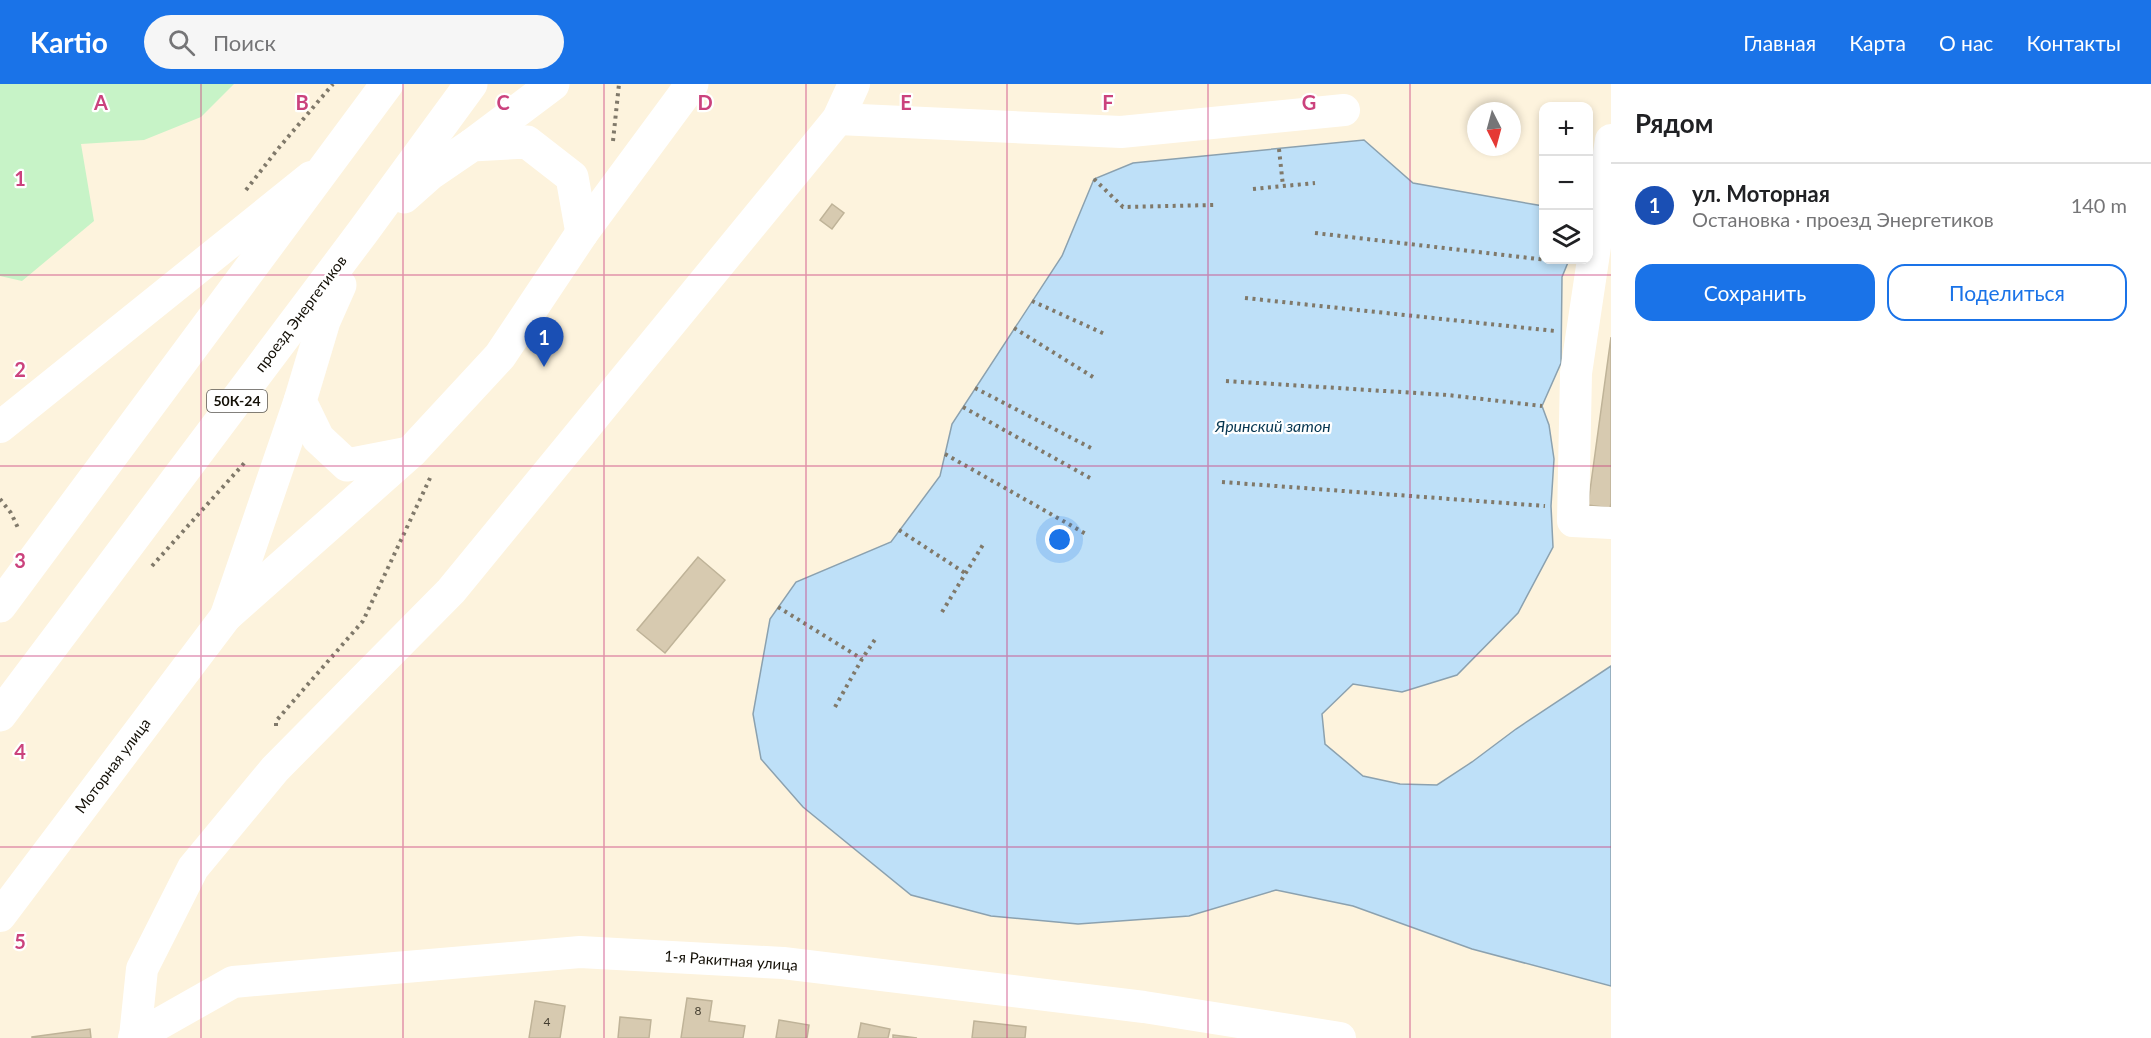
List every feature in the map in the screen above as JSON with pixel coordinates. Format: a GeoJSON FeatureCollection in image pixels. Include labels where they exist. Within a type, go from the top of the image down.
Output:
{"type":"FeatureCollection","features":[{"type":"Feature","properties":{"kind":"main road"},"geometry":{"type":"LineString","coordinates":[[358,122],[364,84]]}},
{"type":"Feature","properties":{"kind":"main road"},"geometry":{"type":"LineString","coordinates":[[0,606],[387,84]]}},
{"type":"Feature","properties":{"kind":"main road","name":"проезд Энергетиков"},"geometry":{"type":"LineString","coordinates":[[0,715],[471,84]]}},
{"type":"Feature","properties":{"kind":"main road"},"geometry":{"type":"LineString","coordinates":[[226,615],[300,401],[324,321],[362,233],[431,173],[553,84]]}},
{"type":"Feature","properties":{"kind":"main road"},"geometry":{"type":"LineString","coordinates":[[226,615],[421,464],[500,356],[582,233],[692,84]]}},
{"type":"Feature","properties":{"kind":"main road"},"geometry":{"type":"LineString","coordinates":[[472,145],[527,142],[572,177],[582,233]]}},
{"type":"Feature","properties":{"kind":"main road"},"geometry":{"type":"LineString","coordinates":[[300,401],[318,438],[347,465],[421,464]]}},
{"type":"Feature","properties":{"kind":"street"},"geometry":{"type":"LineString","coordinates":[[135,1037],[141,969],[193,868],[275,769],[451,591],[838,119],[854,84]]}},
{"type":"Feature","properties":{"kind":"street"},"geometry":{"type":"LineString","coordinates":[[838,119],[1120,132],[1344,110]]}},
{"type":"Feature","properties":{"kind":"street"},"geometry":{"type":"LineString","coordinates":[[1611,140],[1576,373],[1573,521],[1611,523]]}},
{"type":"Feature","properties":{"kind":"street"},"geometry":{"type":"LineString","coordinates":[[0,427],[331,162]]}},
{"type":"Feature","properties":{"kind":"street","name":"Моторная улица"},"geometry":{"type":"LineString","coordinates":[[0,916],[226,615]]}},
{"type":"Feature","properties":{"kind":"street","name":"1-я Ракитная улица"},"geometry":{"type":"LineString","coordinates":[[135,1037],[233,982],[580,952],[783,963],[1144,1007],[1340,1038]]}},
{"type":"Feature","properties":{"kind":"path"},"geometry":{"type":"LineString","coordinates":[[1279,149],[1284,186]]}},
{"type":"Feature","properties":{"kind":"path"},"geometry":{"type":"LineString","coordinates":[[1094,179],[1123,207],[1214,205]]}},
{"type":"Feature","properties":{"kind":"path"},"geometry":{"type":"LineString","coordinates":[[1253,189],[1315,183]]}},
{"type":"Feature","properties":{"kind":"path"},"geometry":{"type":"LineString","coordinates":[[1316,233],[1539,260]]}},
{"type":"Feature","properties":{"kind":"path"},"geometry":{"type":"LineString","coordinates":[[1245,298],[1562,332]]}},
{"type":"Feature","properties":{"kind":"path"},"geometry":{"type":"LineString","coordinates":[[1032,301],[1107,335]]}},
{"type":"Feature","properties":{"kind":"path"},"geometry":{"type":"LineString","coordinates":[[1014,328],[1093,377]]}},
{"type":"Feature","properties":{"kind":"path"},"geometry":{"type":"LineString","coordinates":[[1226,381],[1448,395],[1542,406]]}},
{"type":"Feature","properties":{"kind":"path"},"geometry":{"type":"LineString","coordinates":[[975,388],[1091,448]]}},
{"type":"Feature","properties":{"kind":"path"},"geometry":{"type":"LineString","coordinates":[[963,407],[1090,478]]}},
{"type":"Feature","properties":{"kind":"path"},"geometry":{"type":"LineString","coordinates":[[945,454],[1086,534]]}},
{"type":"Feature","properties":{"kind":"path"},"geometry":{"type":"LineString","coordinates":[[275,769],[276,721],[363,621],[421,464]]}},
{"type":"Feature","properties":{"kind":"path"},"geometry":{"type":"LineString","coordinates":[[1222,482],[1551,507]]}},
{"type":"Feature","properties":{"kind":"path"},"geometry":{"type":"LineString","coordinates":[[0,499],[11,513],[22,536]]}},
{"type":"Feature","properties":{"kind":"path"},"geometry":{"type":"LineString","coordinates":[[899,530],[966,573]]}},
{"type":"Feature","properties":{"kind":"path"},"geometry":{"type":"LineString","coordinates":[[942,612],[984,543]]}},
{"type":"Feature","properties":{"kind":"path"},"geometry":{"type":"LineString","coordinates":[[778,607],[862,659]]}},
{"type":"Feature","properties":{"kind":"path"},"geometry":{"type":"LineString","coordinates":[[835,708],[876,638]]}},
{"type":"Feature","properties":{"kind":"green space"},"geometry":{"type":"Polygon","coordinates":[[[0,84],[234,84],[201,117],[144,140],[81,144],[94,221],[22,281],[0,276],[0,84]]]}},
{"type":"Feature","properties":{"kind":"water","name":"Яринский затон"},"geometry":{"type":"Polygon","coordinates":[[[1364,140],[1413,183],[1539,205],[1539,264],[1567,264],[1562,277],[1561,363],[1542,406],[1549,425],[1554,459],[1551,506],[1553,547],[1518,613],[1457,675],[1402,692],[1353,684],[1322,714],[1325,744],[1363,776],[1400,784],[1437,785],[1611,666],[1611,986],[1472,949],[1353,906],[1276,890],[1189,916],[1078,924],[991,916],[911,895],[803,807],[761,759],[753,714],[770,619],[796,582],[891,542],[940,476],[952,424],[1062,256],[1094,179],[1133,163],[1364,140]]]}},
{"type":"Feature","properties":{"kind":"building"},"geometry":{"type":"Polygon","coordinates":[[[832,204],[844,213],[832,229],[820,220],[832,204]]]}},
{"type":"Feature","properties":{"kind":"building"},"geometry":{"type":"Polygon","coordinates":[[[1611,337],[1611,503],[1610,508],[1588,505],[1611,337]]]}},
{"type":"Feature","properties":{"kind":"building"},"geometry":{"type":"Polygon","coordinates":[[[698,557],[725,580],[665,653],[637,630],[698,557]]]}},
{"type":"Feature","properties":{"kind":"building"},"geometry":{"type":"Polygon","coordinates":[[[687,998],[712,1001],[709,1021],[745,1026],[743,1038],[681,1038],[687,998]]]}},
{"type":"Feature","properties":{"kind":"building"},"geometry":{"type":"Polygon","coordinates":[[[535,1001],[565,1006],[560,1038],[529,1038],[535,1001]]]}},
{"type":"Feature","properties":{"kind":"building"},"geometry":{"type":"Polygon","coordinates":[[[620,1017],[651,1020],[649,1038],[618,1038],[620,1017]]]}},
{"type":"Feature","properties":{"kind":"building"},"geometry":{"type":"Polygon","coordinates":[[[779,1020],[809,1025],[807,1038],[776,1038],[779,1020]]]}},
{"type":"Feature","properties":{"kind":"building"},"geometry":{"type":"Polygon","coordinates":[[[974,1021],[1026,1027],[1025,1038],[972,1038],[974,1021]]]}},
{"type":"Feature","properties":{"kind":"building"},"geometry":{"type":"Polygon","coordinates":[[[861,1023],[890,1029],[888,1038],[858,1038],[861,1023]]]}},
{"type":"Feature","properties":{"kind":"building"},"geometry":{"type":"Polygon","coordinates":[[[90,1029],[91,1038],[32,1038],[32,1037],[90,1029]]]}},
{"type":"Feature","properties":{"kind":"building"},"geometry":{"type":"Polygon","coordinates":[[[893,1035],[917,1038],[893,1038],[893,1035]]]}},
{"type":"Feature","properties":{"kind":"place","name":"ул. Моторная"},"geometry":{"type":"Point","coordinates":[544,367]}}]}
